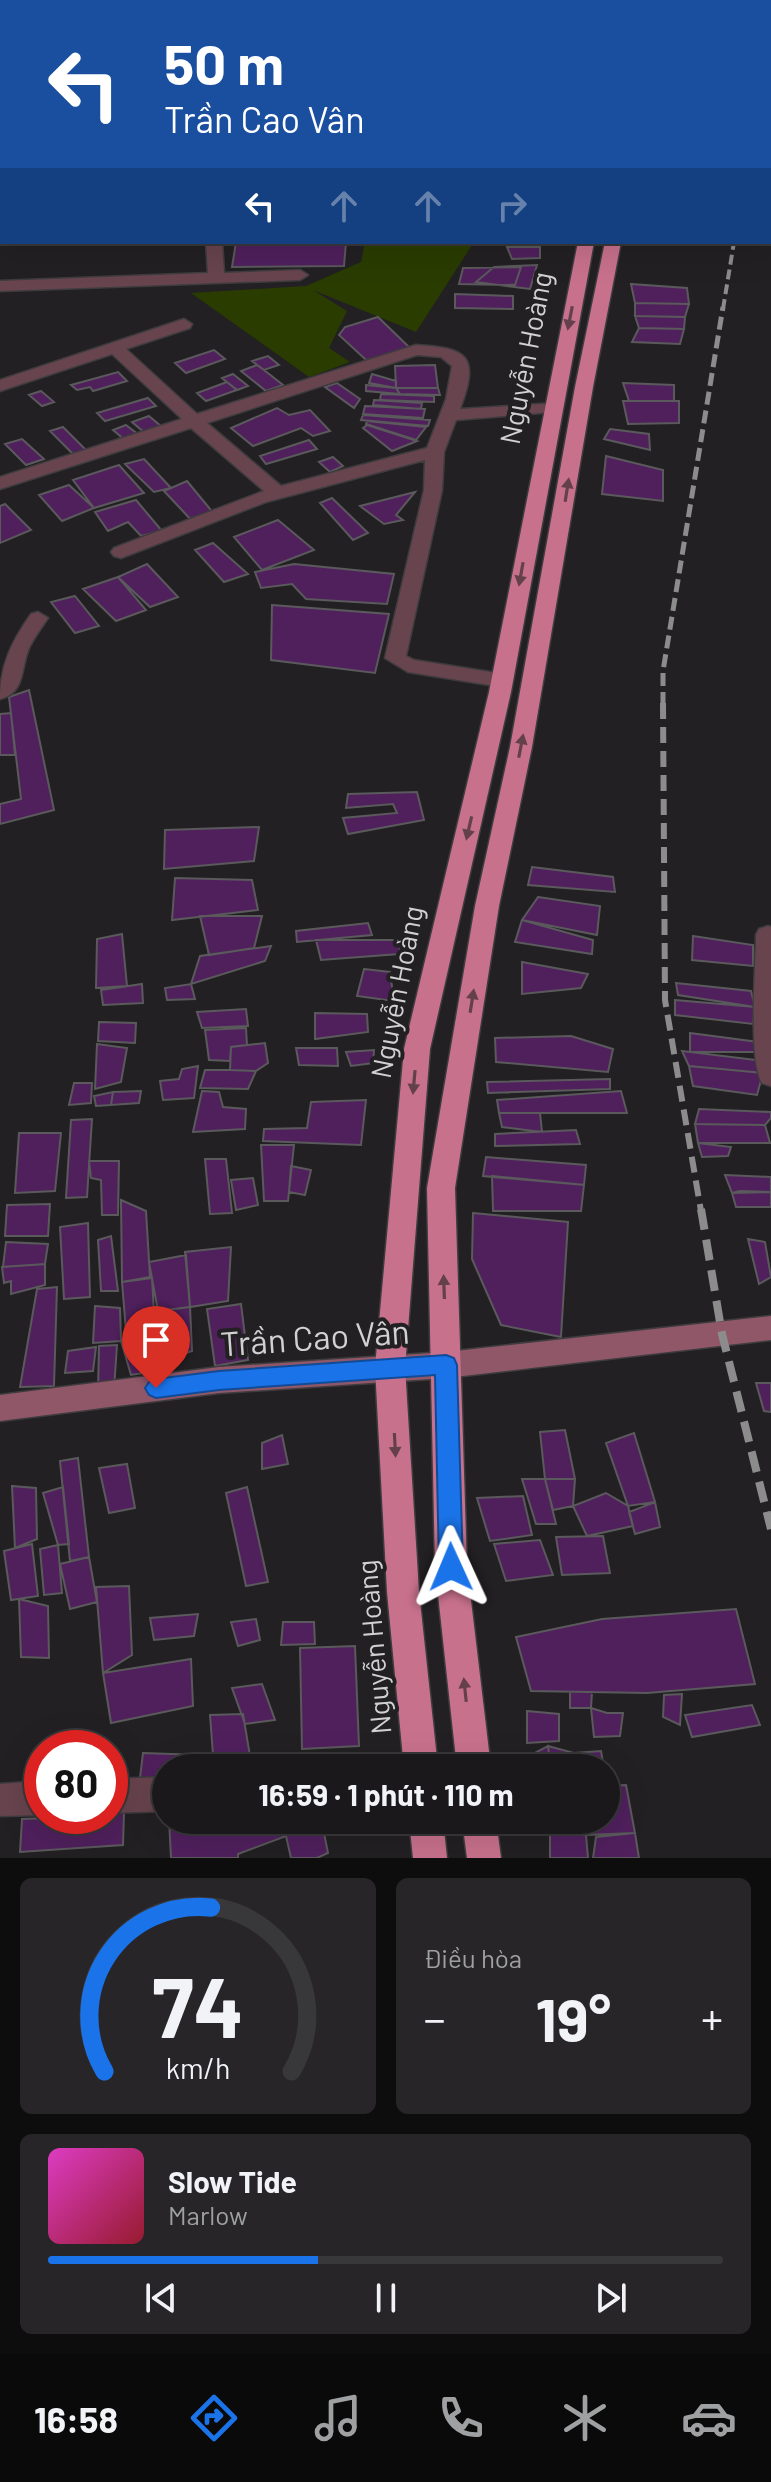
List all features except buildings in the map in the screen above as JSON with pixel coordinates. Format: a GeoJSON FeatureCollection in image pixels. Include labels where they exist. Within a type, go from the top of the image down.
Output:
{"type":"FeatureCollection","features":[{"type":"Feature","properties":{"kind":"highway","name":"Nguyễn Hoàng"},"geometry":{"type":"LineString","coordinates":[[420,1754],[403,1592],[390,1367],[417,1049],[502,680],[586,244]]}},
{"type":"Feature","properties":{"kind":"highway"},"geometry":{"type":"LineString","coordinates":[[472,1754],[451,1567],[441,1188],[487,906],[521,747],[584,387],[613,244]]}},
{"type":"Feature","properties":{"kind":"highway"},"geometry":{"type":"LineString","coordinates":[[427,1834],[430,1858]]}},
{"type":"Feature","properties":{"kind":"highway"},"geometry":{"type":"LineString","coordinates":[[481,1834],[484,1858]]}},
{"type":"Feature","properties":{"kind":"main road","name":"Trần Cao Vân"},"geometry":{"type":"LineString","coordinates":[[0,1408],[219,1380],[446,1365],[771,1328]]}},
{"type":"Feature","properties":{"kind":"street"},"geometry":{"type":"LineString","coordinates":[[214,244],[216,278]]}},
{"type":"Feature","properties":{"kind":"street"},"geometry":{"type":"LineString","coordinates":[[0,286],[300,275]]}},
{"type":"Feature","properties":{"kind":"street"},"geometry":{"type":"LineString","coordinates":[[0,386],[184,324]]}},
{"type":"Feature","properties":{"kind":"street"},"geometry":{"type":"LineString","coordinates":[[113,346],[194,422],[278,493]]}},
{"type":"Feature","properties":{"kind":"street"},"geometry":{"type":"LineString","coordinates":[[0,483],[424,349],[445,352],[459,360],[461,366],[450,415],[435,452],[433,490],[395,658],[408,666],[502,680]]}},
{"type":"Feature","properties":{"kind":"street"},"geometry":{"type":"LineString","coordinates":[[450,415],[552,407]]}},
{"type":"Feature","properties":{"kind":"street"},"geometry":{"type":"LineString","coordinates":[[121,552],[278,493],[435,452]]}},
{"type":"Feature","properties":{"kind":"street"},"geometry":{"type":"LineString","coordinates":[[0,692],[9,686],[19,647],[38,618]]}},
{"type":"Feature","properties":{"kind":"street"},"geometry":{"type":"LineString","coordinates":[[768,935],[771,1076]]}},
{"type":"Feature","properties":{"kind":"street"},"geometry":{"type":"LineString","coordinates":[[128,1795],[152,1794]]}},
{"type":"Feature","properties":{"kind":"street"},"geometry":{"type":"LineString","coordinates":[[2,1800],[24,1799]]}},
{"type":"Feature","properties":{"kind":"green space"},"geometry":{"type":"Polygon","coordinates":[[[365,244],[473,244],[416,332],[313,290],[347,311],[329,348],[350,362],[309,377],[191,293],[306,286],[361,262],[365,244]]]}},
{"type":"Feature","properties":{"kind":"railway"},"geometry":{"type":"LineString","coordinates":[[723,309],[734,244]]}},
{"type":"Feature","properties":{"kind":"railway"},"geometry":{"type":"LineString","coordinates":[[663,703],[663,671],[723,307]]}},
{"type":"Feature","properties":{"kind":"railway"},"geometry":{"type":"LineString","coordinates":[[663,703],[665,1000],[701,1211]]}},
{"type":"Feature","properties":{"kind":"railway"},"geometry":{"type":"LineString","coordinates":[[701,1209],[722,1334],[771,1529]]}},
{"type":"Feature","properties":{"kind":"route"},"geometry":{"type":"LineString","coordinates":[[156,1388],[219,1380],[446,1365],[451,1567]]}}]}
